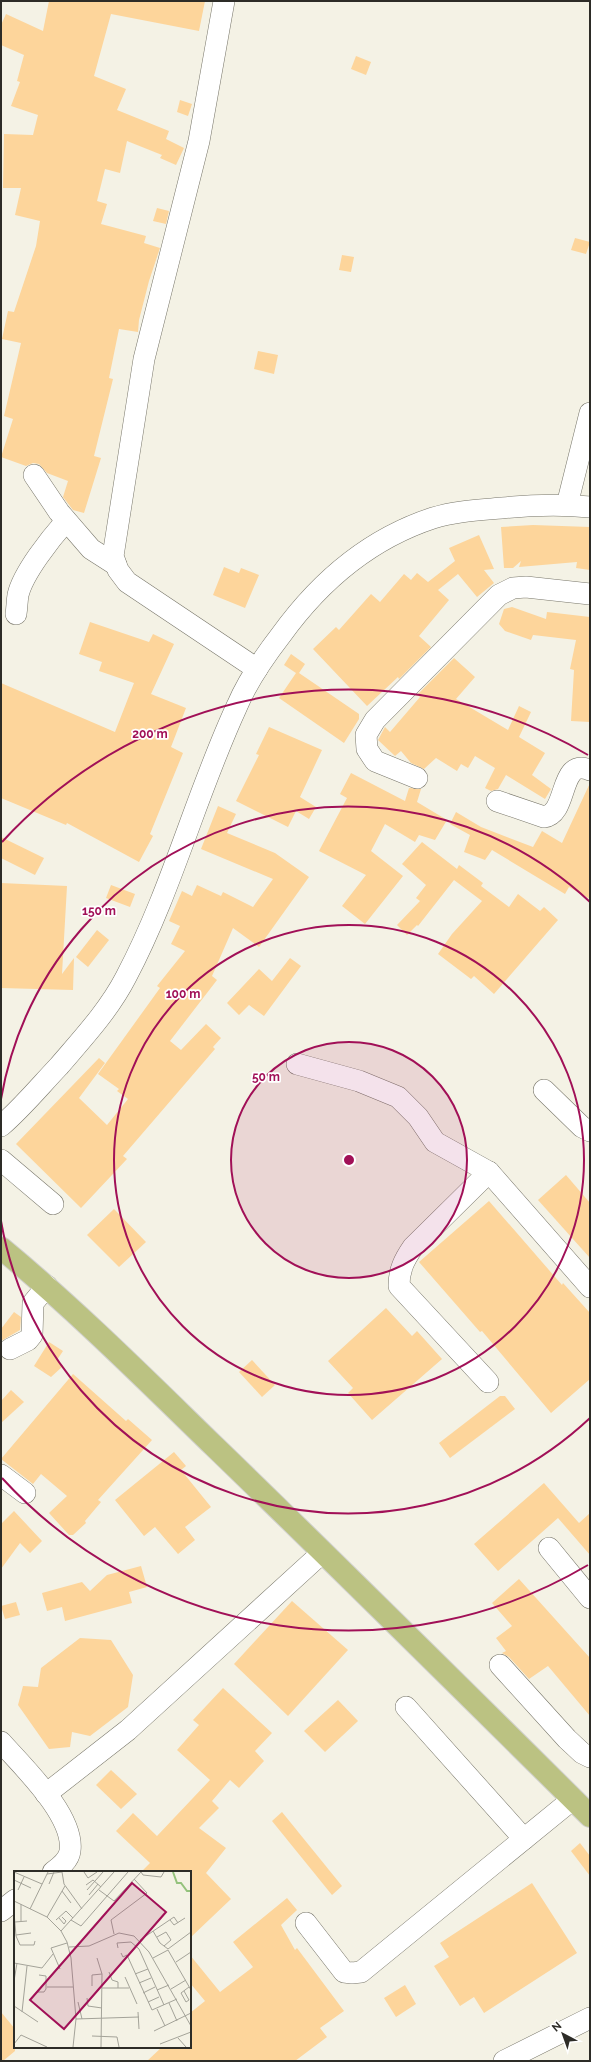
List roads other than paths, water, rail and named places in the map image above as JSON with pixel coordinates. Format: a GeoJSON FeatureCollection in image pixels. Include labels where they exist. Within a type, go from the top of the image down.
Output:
{"type":"FeatureCollection","features":[{"type":"Feature","properties":{"kind":"main road"},"geometry":{"type":"LineString","coordinates":[[1,1248],[46,1286],[323,1552],[590,1816]]}},
{"type":"Feature","properties":{"kind":"street"},"geometry":{"type":"LineString","coordinates":[[224,1],[199,141],[144,359],[113,556],[116,565],[128,582],[257,669]]}},
{"type":"Feature","properties":{"kind":"street"},"geometry":{"type":"LineString","coordinates":[[567,505],[590,413]]}},
{"type":"Feature","properties":{"kind":"street"},"geometry":{"type":"LineString","coordinates":[[34,475],[66,522],[91,549],[116,565]]}},
{"type":"Feature","properties":{"kind":"street"},"geometry":{"type":"LineString","coordinates":[[1,1126],[83,1038],[107,1008],[125,979],[161,901],[237,705],[257,669],[298,612],[332,577],[364,551],[401,530],[435,518],[479,510],[567,505],[590,507]]}},
{"type":"Feature","properties":{"kind":"street"},"geometry":{"type":"LineString","coordinates":[[16,614],[18,594],[32,566],[51,538],[66,522]]}},
{"type":"Feature","properties":{"kind":"street"},"geometry":{"type":"LineString","coordinates":[[417,778],[375,761],[367,749],[366,735],[375,720],[499,595],[513,588],[526,587],[590,594]]}},
{"type":"Feature","properties":{"kind":"street"},"geometry":{"type":"LineString","coordinates":[[497,801],[544,817],[549,816],[555,812],[569,776],[575,769],[583,767],[590,770]]}},
{"type":"Feature","properties":{"kind":"street"},"geometry":{"type":"LineString","coordinates":[[297,1064],[359,1080],[398,1097],[418,1117],[435,1142],[489,1172],[590,1287]]}},
{"type":"Feature","properties":{"kind":"street"},"geometry":{"type":"LineString","coordinates":[[544,1090],[582,1127],[590,1131]]}},
{"type":"Feature","properties":{"kind":"street"},"geometry":{"type":"LineString","coordinates":[[1,1160],[53,1204]]}},
{"type":"Feature","properties":{"kind":"street"},"geometry":{"type":"LineString","coordinates":[[488,1382],[399,1286],[399,1276],[404,1260],[413,1248],[489,1172]]}},
{"type":"Feature","properties":{"kind":"street"},"geometry":{"type":"LineString","coordinates":[[10,1348],[28,1340],[32,1335],[33,1304],[46,1286]]}},
{"type":"Feature","properties":{"kind":"street"},"geometry":{"type":"LineString","coordinates":[[1,1475],[26,1493]]}},
{"type":"Feature","properties":{"kind":"street"},"geometry":{"type":"LineString","coordinates":[[549,1548],[590,1598]]}},
{"type":"Feature","properties":{"kind":"street"},"geometry":{"type":"LineString","coordinates":[[46,1794],[128,1730],[323,1552]]}},
{"type":"Feature","properties":{"kind":"street"},"geometry":{"type":"LineString","coordinates":[[500,1665],[567,1739],[582,1753],[590,1757]]}},
{"type":"Feature","properties":{"kind":"street"},"geometry":{"type":"LineString","coordinates":[[406,1707],[524,1839]]}},
{"type":"Feature","properties":{"kind":"street"},"geometry":{"type":"LineString","coordinates":[[1,1742],[46,1794],[62,1818],[70,1837],[70,1853],[62,1865],[54,1871]]}},
{"type":"Feature","properties":{"kind":"street"},"geometry":{"type":"LineString","coordinates":[[306,1923],[344,1972],[361,1972],[573,1799]]}},
{"type":"Feature","properties":{"kind":"street"},"geometry":{"type":"LineString","coordinates":[[1,1911],[14,1901]]}},
{"type":"Feature","properties":{"kind":"street"},"geometry":{"type":"LineString","coordinates":[[504,2061],[590,2018]]}}]}
